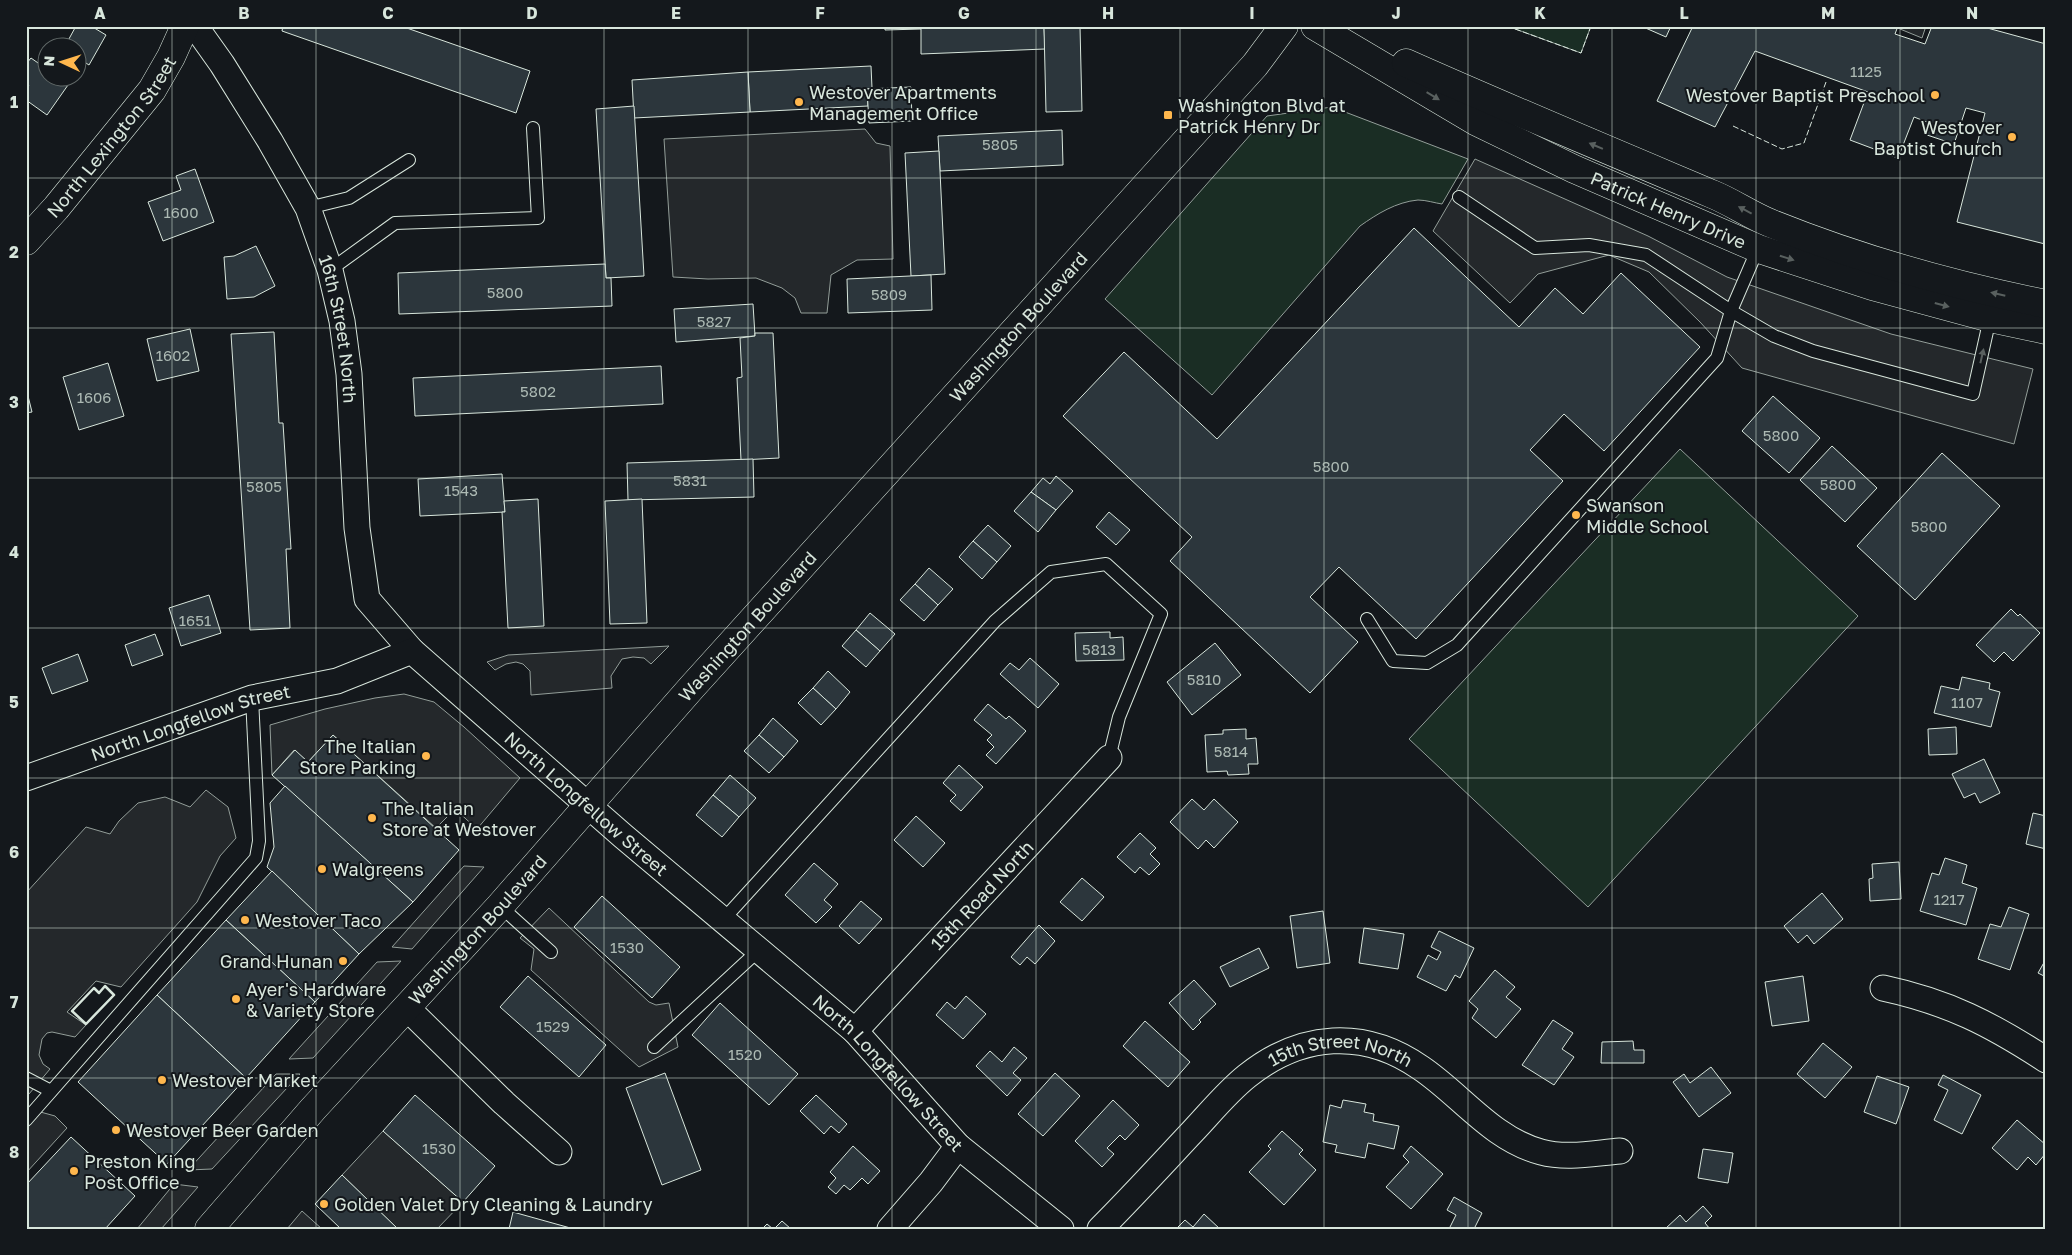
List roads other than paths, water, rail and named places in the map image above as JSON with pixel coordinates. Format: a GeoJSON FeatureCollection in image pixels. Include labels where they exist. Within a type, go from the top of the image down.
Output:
{"type":"FeatureCollection","features":[{"type":"Feature","properties":{"kind":"street","name":"North Lexington Street"},"geometry":{"type":"LineString","coordinates":[[26,241],[56,208],[152,90],[171,57],[185,26]]}},
{"type":"Feature","properties":{"kind":"street","name":"16th Street North"},"geometry":{"type":"LineString","coordinates":[[195,26],[222,64],[270,141],[308,208],[330,270],[342,321],[349,374],[357,528],[367,599],[412,651]]}},
{"type":"Feature","properties":{"kind":"street","name":"Washington Boulevard"},"geometry":{"type":"LineString","coordinates":[[209,1229],[306,1116],[500,906],[692,687],[1222,102],[1255,65],[1284,26]]}},
{"type":"Feature","properties":{"kind":"street","name":"Patrick Henry Drive"},"geometry":{"type":"LineString","coordinates":[[1316,26],[1477,122],[1574,169],[1759,248],[1872,286],[1990,318],[2046,330]]}},
{"type":"Feature","properties":{"kind":"street","name":"Patrick Henry Drive"},"geometry":{"type":"LineString","coordinates":[[1324,26],[1491,101],[1715,195],[1768,223],[1880,263],[1996,294],[2046,304]]}},
{"type":"Feature","properties":{"kind":"street","name":"North Longfellow Street"},"geometry":{"type":"LineString","coordinates":[[26,778],[252,698],[337,681],[412,651],[588,805],[855,1031],[958,1146],[1061,1229]]}},
{"type":"Feature","properties":{"kind":"street","name":"15th Road North"},"geometry":{"type":"LineString","coordinates":[[855,1031],[1109,758]]}},
{"type":"Feature","properties":{"kind":"street"},"geometry":{"type":"LineString","coordinates":[[1883,988],[1928,998],[1980,1020],[2046,1060]]}},
{"type":"Feature","properties":{"kind":"street"},"geometry":{"type":"LineString","coordinates":[[407,1008],[504,1103],[560,1152]]}},
{"type":"Feature","properties":{"kind":"street","name":"15th Street North"},"geometry":{"type":"LineString","coordinates":[[1100,1229],[1247,1076],[1280,1055],[1305,1044],[1342,1039],[1396,1052],[1422,1068],[1475,1114],[1507,1137],[1540,1152],[1566,1156],[1620,1151]]}},
{"type":"Feature","properties":{"kind":"street"},"geometry":{"type":"LineString","coordinates":[[890,1229],[931,1182],[958,1146]]}},
{"type":"Feature","properties":{"kind":"lane"},"geometry":{"type":"LineString","coordinates":[[330,270],[396,223],[538,218],[533,128]]}},
{"type":"Feature","properties":{"kind":"lane"},"geometry":{"type":"LineString","coordinates":[[308,208],[349,198],[409,160]]}},
{"type":"Feature","properties":{"kind":"lane"},"geometry":{"type":"LineString","coordinates":[[1459,197],[1535,248],[1590,245],[1646,255],[1731,311],[1774,336],[1813,351],[1973,394],[1990,318]]}},
{"type":"Feature","properties":{"kind":"lane"},"geometry":{"type":"LineString","coordinates":[[1367,620],[1393,661],[1427,663],[1457,645],[1717,358],[1731,311],[1768,223]]}},
{"type":"Feature","properties":{"kind":"lane"},"geometry":{"type":"LineString","coordinates":[[723,920],[995,621],[1051,572],[1106,564],[1161,614],[1119,717],[1109,758]]}},
{"type":"Feature","properties":{"kind":"lane"},"geometry":{"type":"LineString","coordinates":[[26,1120],[256,858],[259,841],[252,698]]}},
{"type":"Feature","properties":{"kind":"lane"},"geometry":{"type":"LineString","coordinates":[[500,906],[551,952]]}},
{"type":"Feature","properties":{"kind":"lane"},"geometry":{"type":"LineString","coordinates":[[654,1047],[759,950]]}},
{"type":"Feature","properties":{"kind":"lane"},"geometry":{"type":"LineString","coordinates":[[26,1078],[51,1091]]}},
{"type":"Feature","properties":{"kind":"place","name":"Westover Baptist Preschool"},"geometry":{"type":"Point","coordinates":[1935,95]}},
{"type":"Feature","properties":{"kind":"place","name":"Westover Apartments Management Office"},"geometry":{"type":"Point","coordinates":[799,102]}},
{"type":"Feature","properties":{"kind":"place","name":"Washington Blvd at Patrick Henry Dr"},"geometry":{"type":"Point","coordinates":[1168,115]}},
{"type":"Feature","properties":{"kind":"place","name":"Westover Baptist Church"},"geometry":{"type":"Point","coordinates":[2012,137]}},
{"type":"Feature","properties":{"kind":"place","name":"Swanson Middle School"},"geometry":{"type":"Point","coordinates":[1576,515]}},
{"type":"Feature","properties":{"kind":"place","name":"The Italian Store Parking"},"geometry":{"type":"Point","coordinates":[426,756]}},
{"type":"Feature","properties":{"kind":"place","name":"The Italian Store at Westover"},"geometry":{"type":"Point","coordinates":[372,818]}},
{"type":"Feature","properties":{"kind":"place","name":"Walgreens"},"geometry":{"type":"Point","coordinates":[322,869]}},
{"type":"Feature","properties":{"kind":"place","name":"Westover Taco"},"geometry":{"type":"Point","coordinates":[245,920]}},
{"type":"Feature","properties":{"kind":"place","name":"Grand Hunan"},"geometry":{"type":"Point","coordinates":[343,961]}},
{"type":"Feature","properties":{"kind":"place","name":"Ayer's Hardware & Variety Store"},"geometry":{"type":"Point","coordinates":[236,999]}},
{"type":"Feature","properties":{"kind":"place","name":"Westover Market"},"geometry":{"type":"Point","coordinates":[162,1080]}},
{"type":"Feature","properties":{"kind":"place","name":"Westover Beer Garden"},"geometry":{"type":"Point","coordinates":[116,1130]}},
{"type":"Feature","properties":{"kind":"place","name":"Preston King Post Office"},"geometry":{"type":"Point","coordinates":[74,1171]}},
{"type":"Feature","properties":{"kind":"place","name":"Golden Valet Dry Cleaning & Laundry"},"geometry":{"type":"Point","coordinates":[324,1204]}}]}
